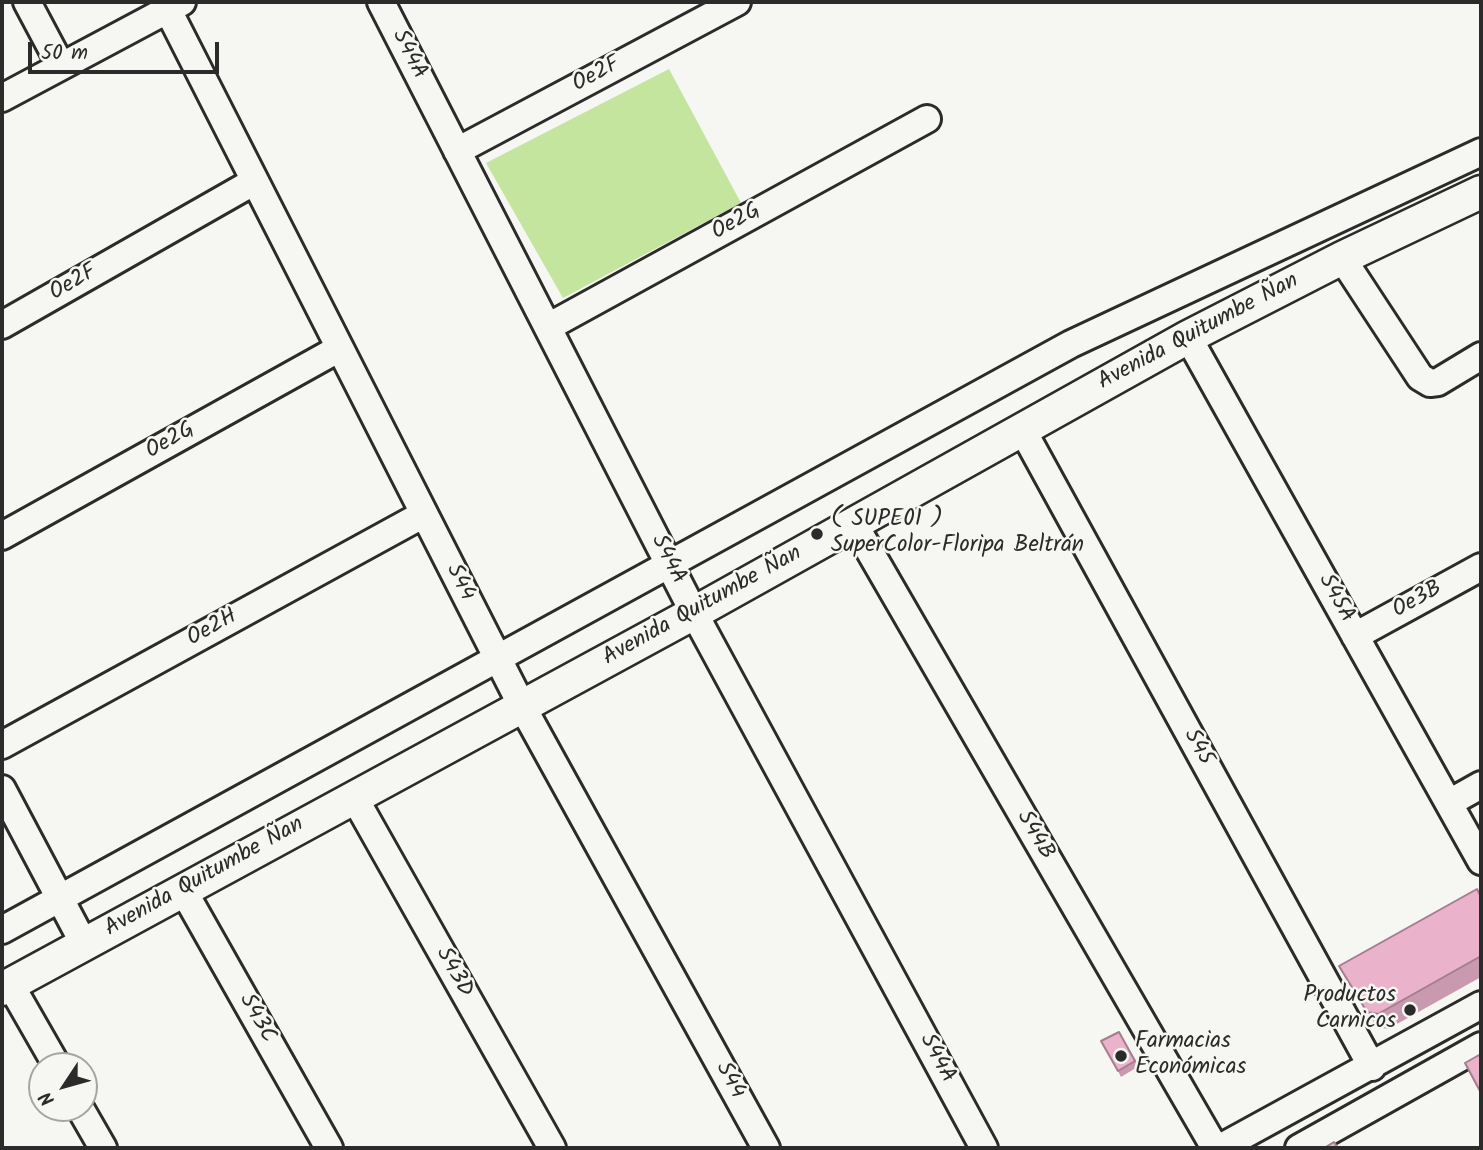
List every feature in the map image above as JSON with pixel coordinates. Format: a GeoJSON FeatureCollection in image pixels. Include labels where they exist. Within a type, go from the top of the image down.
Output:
{"type":"FeatureCollection","features":[{"type":"Feature","properties":{"kind":"street"},"geometry":{"type":"LineString","coordinates":[[27,2],[61,66]]}},
{"type":"Feature","properties":{"kind":"street","name":"S44A"},"geometry":{"type":"LineString","coordinates":[[381,2],[694,612],[984,1148]]}},
{"type":"Feature","properties":{"kind":"street","name":"Oe2F"},"geometry":{"type":"LineString","coordinates":[[457,151],[737,2]]}},
{"type":"Feature","properties":{"kind":"street"},"geometry":{"type":"LineString","coordinates":[[2,98],[175,6]]}},
{"type":"Feature","properties":{"kind":"street","name":"S44"},"geometry":{"type":"LineString","coordinates":[[175,6],[255,181],[522,706],[766,1148]]}},
{"type":"Feature","properties":{"kind":"street","name":"Oe2G"},"geometry":{"type":"LineString","coordinates":[[548,327],[927,119]]}},
{"type":"Feature","properties":{"kind":"street"},"geometry":{"type":"LineString","coordinates":[[2,930],[668,562],[1071,344],[1481,152]]}},
{"type":"Feature","properties":{"kind":"street","name":"Oe2F"},"geometry":{"type":"LineString","coordinates":[[2,325],[255,181]]}},
{"type":"Feature","properties":{"kind":"street","name":"Avenida Quitumbe Ñan"},"geometry":{"type":"LineString","coordinates":[[6,986],[694,612],[1188,337],[1342,258],[1481,192]]}},
{"type":"Feature","properties":{"kind":"street"},"geometry":{"type":"LineString","coordinates":[[1342,258],[1420,377],[1430,383],[1438,382],[1481,356]]}},
{"type":"Feature","properties":{"kind":"street","name":"S45A"},"geometry":{"type":"LineString","coordinates":[[1188,337],[1481,861]]}},
{"type":"Feature","properties":{"kind":"street","name":"Oe2G"},"geometry":{"type":"LineString","coordinates":[[2,536],[340,348]]}},
{"type":"Feature","properties":{"kind":"street","name":"S45"},"geometry":{"type":"LineString","coordinates":[[1022,429],[1372,1067]]}},
{"type":"Feature","properties":{"kind":"street","name":"Oe2H"},"geometry":{"type":"LineString","coordinates":[[2,745],[424,514]]}},
{"type":"Feature","properties":{"kind":"street","name":"S44B"},"geometry":{"type":"LineString","coordinates":[[854,524],[1214,1148]]}},
{"type":"Feature","properties":{"kind":"street","name":"Oe3B"},"geometry":{"type":"LineString","coordinates":[[1355,636],[1481,567]]}},
{"type":"Feature","properties":{"kind":"street"},"geometry":{"type":"LineString","coordinates":[[1449,803],[1481,786]]}},
{"type":"Feature","properties":{"kind":"street"},"geometry":{"type":"LineString","coordinates":[[2,789],[84,944]]}},
{"type":"Feature","properties":{"kind":"street","name":"S43D"},"geometry":{"type":"LineString","coordinates":[[354,797],[552,1148]]}},
{"type":"Feature","properties":{"kind":"street","name":"S43C"},"geometry":{"type":"LineString","coordinates":[[183,890],[329,1148]]}},
{"type":"Feature","properties":{"kind":"street"},"geometry":{"type":"LineString","coordinates":[[6,986],[48,1052]]}},
{"type":"Feature","properties":{"kind":"street"},"geometry":{"type":"LineString","coordinates":[[1220,1148],[1481,1006]]}},
{"type":"Feature","properties":{"kind":"street"},"geometry":{"type":"LineString","coordinates":[[1299,1148],[1481,1046]]}},
{"type":"Feature","properties":{"kind":"street"},"geometry":{"type":"LineString","coordinates":[[88,1122],[103,1148]]}},
{"type":"Feature","properties":{"kind":"green space"},"geometry":{"type":"Polygon","coordinates":[[[669,69],[741,203],[563,298],[486,163],[669,69]]]}},
{"type":"Feature","properties":{"kind":"building"},"geometry":{"type":"Polygon","coordinates":[[[1477,889],[1481,897],[1481,956],[1378,1014],[1367,1012],[1339,966],[1477,889]]]}},
{"type":"Feature","properties":{"kind":"building","name":"Farmacias Económicas"},"geometry":{"type":"Polygon","coordinates":[[[1119,1032],[1135,1061],[1118,1071],[1101,1041],[1119,1032]]]}},
{"type":"Feature","properties":{"kind":"building"},"geometry":{"type":"Polygon","coordinates":[[[1479,1055],[1481,1059],[1481,1093],[1465,1063],[1479,1055]]]}},
{"type":"Feature","properties":{"kind":"building"},"geometry":{"type":"Polygon","coordinates":[[[1334,1142],[1338,1148],[1324,1148],[1334,1142]]]}},
{"type":"Feature","properties":{"kind":"place","name":"( SUPE01 ) SuperColor-Floripa Beltrán"},"geometry":{"type":"Point","coordinates":[817,534]}},
{"type":"Feature","properties":{"kind":"place","name":"Productos Carnicos"},"geometry":{"type":"Point","coordinates":[1410,1010]}},
{"type":"Feature","properties":{"kind":"place","name":"Farmacias Económicas"},"geometry":{"type":"Point","coordinates":[1121,1056]}}]}
